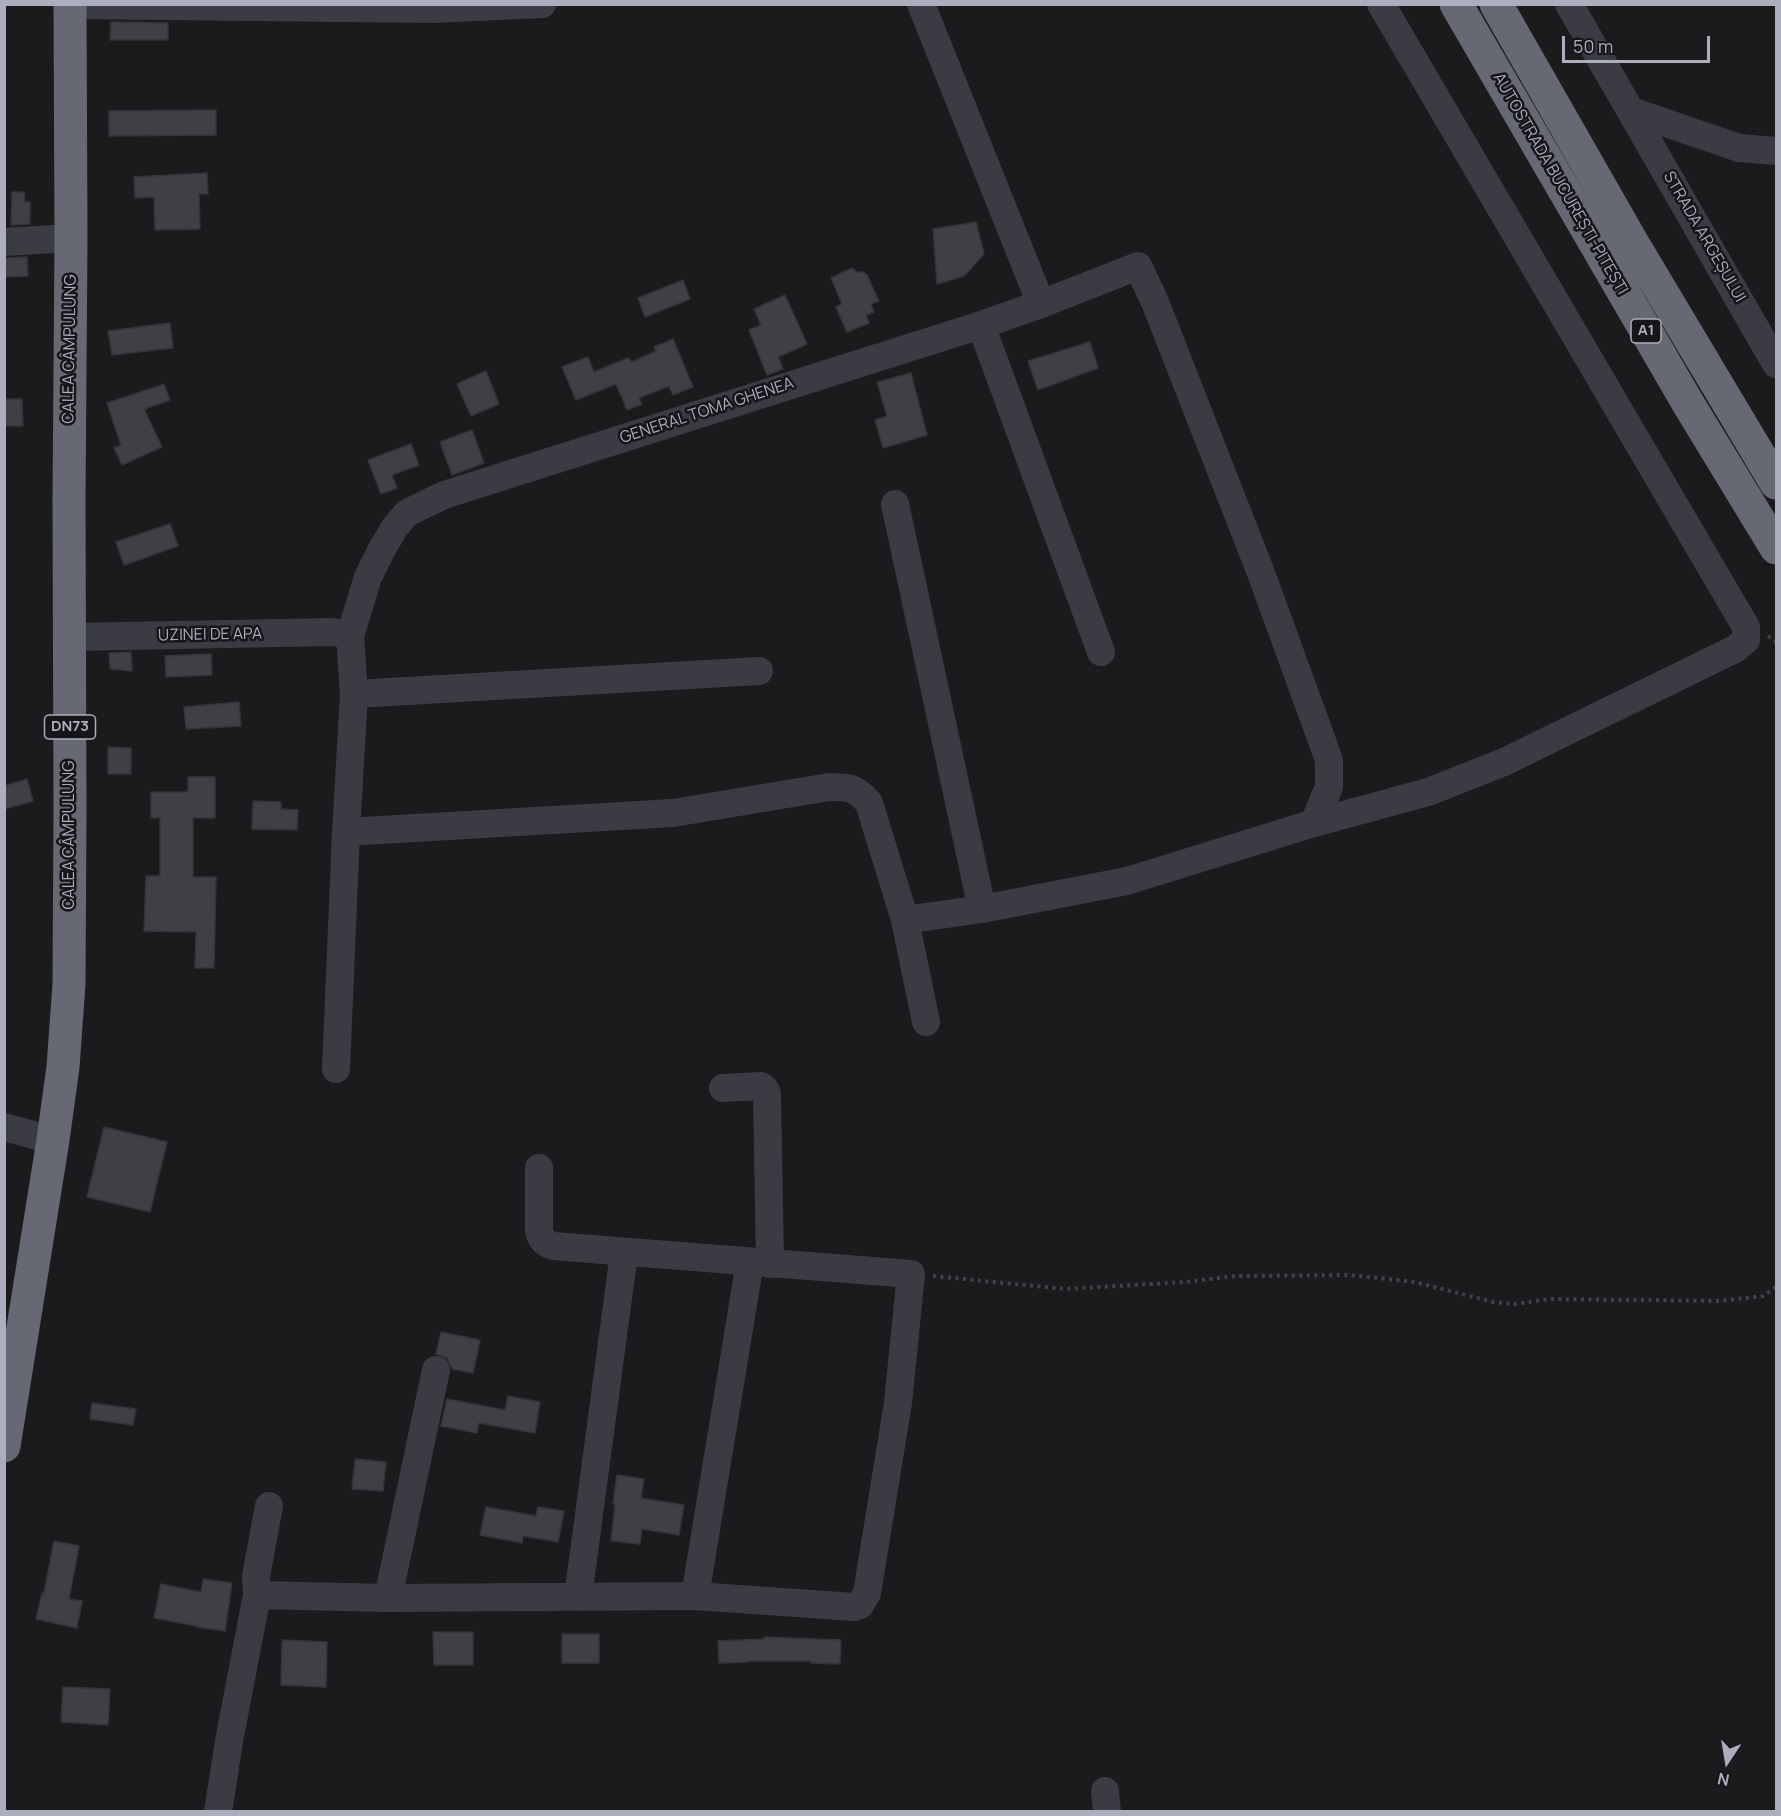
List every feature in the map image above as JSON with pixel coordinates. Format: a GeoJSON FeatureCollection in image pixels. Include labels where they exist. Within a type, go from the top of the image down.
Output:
{"type":"FeatureCollection","features":[{"type":"Feature","properties":{"kind":"highway","name":"AUTOSTRADA BUCUREȘTI-PITEȘTI"},"geometry":{"type":"LineString","coordinates":[[1456,4],[1671,374],[1776,548]]}},
{"type":"Feature","properties":{"kind":"highway","name":"AUTOSTRADA BUCUREȘTI-PITEȘTI"},"geometry":{"type":"LineString","coordinates":[[1496,4],[1644,262],[1776,483]]}},
{"type":"Feature","properties":{"kind":"highway","name":"CALEA CÂMPULUNG"},"geometry":{"type":"LineString","coordinates":[[4,1446],[9,1382],[53,1140],[63,1067],[69,984],[70,5]]}},
{"type":"Feature","properties":{"kind":"street"},"geometry":{"type":"LineString","coordinates":[[70,5],[433,9],[542,4]]}},
{"type":"Feature","properties":{"kind":"street"},"geometry":{"type":"LineString","coordinates":[[921,4],[1041,304]]}},
{"type":"Feature","properties":{"kind":"street"},"geometry":{"type":"LineString","coordinates":[[905,920],[982,909],[1127,881],[1314,823],[1428,792],[1504,762],[1735,649],[1746,640],[1746,627],[1380,4]]}},
{"type":"Feature","properties":{"kind":"street","name":"STRADA ARGEȘULUI"},"geometry":{"type":"LineString","coordinates":[[1569,4],[1776,364]]}},
{"type":"Feature","properties":{"kind":"street"},"geometry":{"type":"LineString","coordinates":[[1631,111],[1739,148],[1776,151]]}},
{"type":"Feature","properties":{"kind":"street"},"geometry":{"type":"LineString","coordinates":[[4,242],[71,238]]}},
{"type":"Feature","properties":{"kind":"street","name":"GENERAL TOMA GHENEA"},"geometry":{"type":"LineString","coordinates":[[350,636],[368,577],[395,527],[407,513],[444,495],[981,325],[1138,266],[1155,302],[1261,573],[1329,760],[1329,787],[1314,823]]}},
{"type":"Feature","properties":{"kind":"street"},"geometry":{"type":"LineString","coordinates":[[981,325],[1101,652]]}},
{"type":"Feature","properties":{"kind":"street"},"geometry":{"type":"LineString","coordinates":[[895,504],[982,909]]}},
{"type":"Feature","properties":{"kind":"street","name":"UZINEI DE APA"},"geometry":{"type":"LineString","coordinates":[[70,638],[334,632],[350,636]]}},
{"type":"Feature","properties":{"kind":"street"},"geometry":{"type":"LineString","coordinates":[[336,1069],[354,694],[350,636]]}},
{"type":"Feature","properties":{"kind":"street"},"geometry":{"type":"LineString","coordinates":[[354,694],[759,671]]}},
{"type":"Feature","properties":{"kind":"street"},"geometry":{"type":"LineString","coordinates":[[346,832],[673,813],[829,787],[850,787],[861,793],[869,802],[905,920],[926,1022]]}},
{"type":"Feature","properties":{"kind":"street"},"geometry":{"type":"LineString","coordinates":[[695,1596],[760,1263],[767,1094],[761,1086],[723,1088]]}},
{"type":"Feature","properties":{"kind":"street"},"geometry":{"type":"LineString","coordinates":[[4,1127],[53,1140]]}},
{"type":"Feature","properties":{"kind":"street"},"geometry":{"type":"LineString","coordinates":[[257,1595],[388,1598],[695,1596],[854,1607],[860,1605],[867,1593],[898,1404],[911,1274],[563,1248],[546,1243],[541,1238],[539,1168]]}},
{"type":"Feature","properties":{"kind":"street"},"geometry":{"type":"LineString","coordinates":[[578,1597],[624,1253]]}},
{"type":"Feature","properties":{"kind":"street"},"geometry":{"type":"LineString","coordinates":[[388,1598],[436,1370]]}},
{"type":"Feature","properties":{"kind":"street"},"geometry":{"type":"LineString","coordinates":[[218,1812],[257,1595],[256,1576],[269,1506]]}},
{"type":"Feature","properties":{"kind":"path"},"geometry":{"type":"LineString","coordinates":[[911,1274],[1065,1289],[1186,1282],[1235,1276],[1350,1275],[1415,1282],[1493,1302],[1515,1304],[1550,1299],[1720,1301],[1763,1296],[1776,1287]]}},
{"type":"Feature","properties":{"kind":"building"},"geometry":{"type":"Polygon","coordinates":[[[111,22],[168,23],[168,40],[110,40],[111,22]]]}},
{"type":"Feature","properties":{"kind":"building"},"geometry":{"type":"Polygon","coordinates":[[[216,110],[216,135],[109,136],[109,111],[216,110]]]}},
{"type":"Feature","properties":{"kind":"building"},"geometry":{"type":"Polygon","coordinates":[[[207,173],[208,194],[199,194],[200,229],[155,230],[154,197],[135,198],[134,177],[207,173]]]}},
{"type":"Feature","properties":{"kind":"building"},"geometry":{"type":"Polygon","coordinates":[[[12,192],[24,192],[25,202],[30,202],[30,224],[11,225],[12,192]]]}},
{"type":"Feature","properties":{"kind":"building"},"geometry":{"type":"Polygon","coordinates":[[[976,222],[984,254],[964,276],[937,284],[933,229],[976,222]]]}},
{"type":"Feature","properties":{"kind":"building"},"geometry":{"type":"Polygon","coordinates":[[[27,257],[28,276],[4,277],[4,258],[27,257]]]}},
{"type":"Feature","properties":{"kind":"building"},"geometry":{"type":"Polygon","coordinates":[[[852,268],[867,275],[879,301],[871,304],[874,312],[866,315],[869,323],[847,332],[836,307],[842,304],[831,278],[852,268]]]}},
{"type":"Feature","properties":{"kind":"building"},"geometry":{"type":"Polygon","coordinates":[[[683,280],[690,299],[645,317],[638,298],[683,280]]]}},
{"type":"Feature","properties":{"kind":"building"},"geometry":{"type":"Polygon","coordinates":[[[785,295],[807,344],[778,357],[783,369],[767,375],[749,330],[761,325],[754,309],[785,295]]]}},
{"type":"Feature","properties":{"kind":"building"},"geometry":{"type":"Polygon","coordinates":[[[170,323],[173,348],[112,355],[108,331],[170,323]]]}},
{"type":"Feature","properties":{"kind":"building"},"geometry":{"type":"Polygon","coordinates":[[[673,339],[693,387],[673,395],[669,386],[639,398],[642,404],[627,410],[616,384],[576,400],[562,367],[588,357],[594,372],[628,358],[632,362],[656,351],[654,347],[673,339]]]}},
{"type":"Feature","properties":{"kind":"building"},"geometry":{"type":"Polygon","coordinates":[[[1090,342],[1098,368],[1038,390],[1028,361],[1090,342]]]}},
{"type":"Feature","properties":{"kind":"building"},"geometry":{"type":"Polygon","coordinates":[[[486,371],[499,404],[471,416],[457,384],[486,371]]]}},
{"type":"Feature","properties":{"kind":"building"},"geometry":{"type":"Polygon","coordinates":[[[911,373],[927,435],[883,448],[875,420],[887,416],[877,382],[911,373]]]}},
{"type":"Feature","properties":{"kind":"building"},"geometry":{"type":"Polygon","coordinates":[[[164,384],[170,400],[144,409],[162,447],[122,465],[114,448],[121,445],[107,403],[164,384]]]}},
{"type":"Feature","properties":{"kind":"building"},"geometry":{"type":"Polygon","coordinates":[[[4,399],[22,399],[23,426],[4,426],[4,399]]]}},
{"type":"Feature","properties":{"kind":"building"},"geometry":{"type":"Polygon","coordinates":[[[472,430],[484,463],[452,475],[440,442],[472,430]]]}},
{"type":"Feature","properties":{"kind":"building"},"geometry":{"type":"Polygon","coordinates":[[[411,444],[419,465],[392,475],[397,488],[381,494],[368,460],[411,444]]]}},
{"type":"Feature","properties":{"kind":"building"},"geometry":{"type":"Polygon","coordinates":[[[170,524],[178,546],[124,565],[116,542],[170,524]]]}},
{"type":"Feature","properties":{"kind":"building"},"geometry":{"type":"Polygon","coordinates":[[[131,652],[132,671],[110,669],[109,653],[131,652]]]}},
{"type":"Feature","properties":{"kind":"building"},"geometry":{"type":"Polygon","coordinates":[[[211,654],[212,675],[166,677],[165,656],[211,654]]]}},
{"type":"Feature","properties":{"kind":"building"},"geometry":{"type":"Polygon","coordinates":[[[239,702],[241,726],[186,729],[184,707],[239,702]]]}},
{"type":"Feature","properties":{"kind":"building"},"geometry":{"type":"Polygon","coordinates":[[[108,747],[131,748],[131,774],[108,774],[108,747]]]}},
{"type":"Feature","properties":{"kind":"building"},"geometry":{"type":"Polygon","coordinates":[[[188,777],[215,777],[215,818],[193,818],[193,877],[216,877],[214,968],[195,968],[196,932],[144,931],[146,876],[160,876],[160,818],[151,818],[151,792],[188,792],[188,777]]]}},
{"type":"Feature","properties":{"kind":"building"},"geometry":{"type":"Polygon","coordinates":[[[27,779],[33,801],[4,809],[4,786],[27,779]]]}},
{"type":"Feature","properties":{"kind":"building"},"geometry":{"type":"Polygon","coordinates":[[[253,801],[281,802],[281,809],[298,810],[297,830],[252,829],[253,801]]]}},
{"type":"Feature","properties":{"kind":"building"},"geometry":{"type":"Polygon","coordinates":[[[104,1127],[167,1142],[150,1212],[87,1197],[104,1127]]]}},
{"type":"Feature","properties":{"kind":"building"},"geometry":{"type":"Polygon","coordinates":[[[441,1332],[480,1340],[473,1373],[452,1369],[447,1358],[436,1354],[441,1332]]]}},
{"type":"Feature","properties":{"kind":"building"},"geometry":{"type":"Polygon","coordinates":[[[508,1396],[540,1402],[535,1433],[479,1423],[477,1433],[441,1426],[447,1399],[505,1410],[508,1396]]]}},
{"type":"Feature","properties":{"kind":"building"},"geometry":{"type":"Polygon","coordinates":[[[92,1403],[136,1409],[133,1425],[90,1419],[92,1403]]]}},
{"type":"Feature","properties":{"kind":"building"},"geometry":{"type":"Polygon","coordinates":[[[355,1459],[386,1462],[383,1491],[352,1489],[355,1459]]]}},
{"type":"Feature","properties":{"kind":"building"},"geometry":{"type":"Polygon","coordinates":[[[617,1475],[644,1479],[641,1498],[684,1505],[679,1535],[642,1529],[640,1544],[611,1541],[617,1475]]]}},
{"type":"Feature","properties":{"kind":"building"},"geometry":{"type":"Polygon","coordinates":[[[486,1507],[536,1516],[538,1507],[564,1511],[558,1542],[523,1536],[522,1543],[480,1535],[486,1507]]]}},
{"type":"Feature","properties":{"kind":"building"},"geometry":{"type":"Polygon","coordinates":[[[54,1541],[79,1546],[69,1599],[82,1601],[77,1628],[36,1619],[42,1593],[44,1593],[54,1541]]]}},
{"type":"Feature","properties":{"kind":"building"},"geometry":{"type":"Polygon","coordinates":[[[203,1579],[232,1583],[225,1631],[154,1618],[161,1584],[201,1592],[203,1579]]]}},
{"type":"Feature","properties":{"kind":"building"},"geometry":{"type":"Polygon","coordinates":[[[433,1632],[473,1632],[473,1665],[434,1665],[433,1632]]]}},
{"type":"Feature","properties":{"kind":"building"},"geometry":{"type":"Polygon","coordinates":[[[562,1634],[599,1634],[599,1663],[562,1663],[562,1634]]]}},
{"type":"Feature","properties":{"kind":"building"},"geometry":{"type":"Polygon","coordinates":[[[764,1637],[841,1640],[840,1664],[811,1663],[811,1661],[719,1663],[718,1641],[764,1639],[764,1637]]]}},
{"type":"Feature","properties":{"kind":"building"},"geometry":{"type":"Polygon","coordinates":[[[282,1640],[327,1642],[326,1687],[281,1685],[282,1640]]]}},
{"type":"Feature","properties":{"kind":"building"},"geometry":{"type":"Polygon","coordinates":[[[63,1687],[110,1689],[108,1725],[61,1722],[63,1687]]]}}]}
